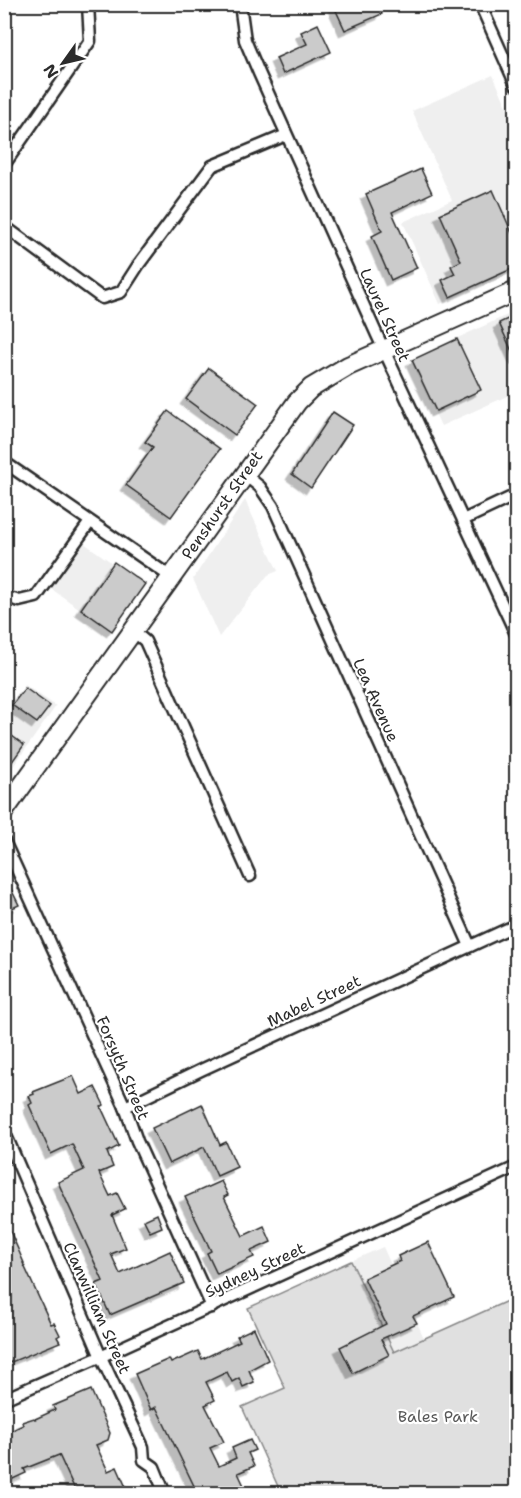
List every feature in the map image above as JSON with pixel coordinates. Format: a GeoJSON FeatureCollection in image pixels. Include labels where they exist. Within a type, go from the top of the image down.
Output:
{"type":"FeatureCollection","features":[{"type":"Feature","properties":{"kind":"main road","name":"Penshurst Street"},"geometry":{"type":"LineString","coordinates":[[4,811],[284,418],[311,388],[348,366],[516,291]]}},
{"type":"Feature","properties":{"kind":"street"},"geometry":{"type":"LineString","coordinates":[[4,165],[90,41],[88,4]]}},
{"type":"Feature","properties":{"kind":"street","name":"Laurel Street"},"geometry":{"type":"LineString","coordinates":[[240,4],[245,40],[286,135],[516,634]]}},
{"type":"Feature","properties":{"kind":"street"},"geometry":{"type":"LineString","coordinates":[[480,4],[516,85]]}},
{"type":"Feature","properties":{"kind":"street"},"geometry":{"type":"LineString","coordinates":[[4,226],[102,298],[121,292],[139,264],[212,166],[286,135]]}},
{"type":"Feature","properties":{"kind":"street"},"geometry":{"type":"LineString","coordinates":[[4,462],[171,577]]}},
{"type":"Feature","properties":{"kind":"street","name":"Lea Avenue"},"geometry":{"type":"LineString","coordinates":[[244,474],[260,487],[273,506],[470,946]]}},
{"type":"Feature","properties":{"kind":"street"},"geometry":{"type":"LineString","coordinates":[[463,520],[516,495]]}},
{"type":"Feature","properties":{"kind":"street"},"geometry":{"type":"LineString","coordinates":[[4,596],[18,602],[36,597],[90,522]]}},
{"type":"Feature","properties":{"kind":"street"},"geometry":{"type":"LineString","coordinates":[[133,631],[145,642],[250,876]]}},
{"type":"Feature","properties":{"kind":"street","name":"Forsyth Street"},"geometry":{"type":"LineString","coordinates":[[4,841],[125,1107],[137,1141],[212,1307]]}},
{"type":"Feature","properties":{"kind":"street","name":"Mabel Street"},"geometry":{"type":"LineString","coordinates":[[125,1107],[516,925]]}},
{"type":"Feature","properties":{"kind":"street","name":"Clanwilliam Street"},"geometry":{"type":"LineString","coordinates":[[4,1131],[101,1357],[143,1447],[144,1460],[154,1467],[165,1494]]}},
{"type":"Feature","properties":{"kind":"street","name":"Sydney Street"},"geometry":{"type":"LineString","coordinates":[[4,1399],[212,1307],[516,1167]]}},
{"type":"Feature","properties":{"kind":"shaded area"},"geometry":{"type":"Polygon","coordinates":[[[493,75],[516,127],[516,268],[440,304],[403,222],[452,200],[412,111],[493,75]]]}},
{"type":"Feature","properties":{"kind":"shaded area"},"geometry":{"type":"Polygon","coordinates":[[[516,311],[516,392],[441,426],[410,360],[516,311]]]}},
{"type":"Feature","properties":{"kind":"shaded area"},"geometry":{"type":"Polygon","coordinates":[[[245,500],[278,571],[268,575],[219,637],[193,579],[245,500]]]}},
{"type":"Feature","properties":{"kind":"shaded area"},"geometry":{"type":"Polygon","coordinates":[[[84,543],[142,584],[110,630],[50,588],[84,543]]]}},
{"type":"Feature","properties":{"kind":"shaded area"},"geometry":{"type":"Polygon","coordinates":[[[25,685],[56,706],[5,778],[5,714],[25,685]]]}},
{"type":"Feature","properties":{"kind":"shaded area"},"geometry":{"type":"Polygon","coordinates":[[[383,1247],[424,1338],[394,1352],[351,1261],[383,1247]]]}},
{"type":"Feature","properties":{"kind":"green space","name":"Bales Park"},"geometry":{"type":"Polygon","coordinates":[[[351,1261],[394,1352],[516,1297],[516,1493],[281,1493],[242,1407],[285,1388],[248,1308],[351,1261]]]}},
{"type":"Feature","properties":{"kind":"building"},"geometry":{"type":"Polygon","coordinates":[[[333,4],[377,4],[382,14],[345,30],[333,4]]]}},
{"type":"Feature","properties":{"kind":"building"},"geometry":{"type":"Polygon","coordinates":[[[318,24],[331,52],[283,74],[276,58],[307,44],[301,32],[318,24]]]}},
{"type":"Feature","properties":{"kind":"building"},"geometry":{"type":"Polygon","coordinates":[[[421,169],[432,193],[392,212],[417,268],[391,280],[372,236],[382,231],[366,194],[421,169]]]}},
{"type":"Feature","properties":{"kind":"building"},"geometry":{"type":"Polygon","coordinates":[[[493,190],[516,242],[516,267],[450,297],[442,280],[455,274],[451,266],[461,261],[440,214],[493,190]]]}},
{"type":"Feature","properties":{"kind":"building"},"geometry":{"type":"Polygon","coordinates":[[[516,315],[516,360],[499,323],[516,315]]]}},
{"type":"Feature","properties":{"kind":"building"},"geometry":{"type":"Polygon","coordinates":[[[457,339],[481,390],[436,411],[412,360],[457,339]]]}},
{"type":"Feature","properties":{"kind":"building"},"geometry":{"type":"Polygon","coordinates":[[[209,368],[258,404],[235,435],[186,399],[209,368]]]}},
{"type":"Feature","properties":{"kind":"building"},"geometry":{"type":"Polygon","coordinates":[[[168,411],[220,449],[171,517],[126,485],[153,447],[145,442],[168,411]]]}},
{"type":"Feature","properties":{"kind":"building"},"geometry":{"type":"Polygon","coordinates":[[[333,412],[353,425],[311,488],[292,474],[333,412]]]}},
{"type":"Feature","properties":{"kind":"building"},"geometry":{"type":"Polygon","coordinates":[[[114,562],[145,584],[112,631],[81,609],[114,562]]]}},
{"type":"Feature","properties":{"kind":"building"},"geometry":{"type":"Polygon","coordinates":[[[25,688],[50,706],[37,723],[12,705],[25,688]]]}},
{"type":"Feature","properties":{"kind":"building"},"geometry":{"type":"Polygon","coordinates":[[[4,730],[24,745],[4,773],[4,730]]]}},
{"type":"Feature","properties":{"kind":"building"},"geometry":{"type":"Polygon","coordinates":[[[4,875],[19,905],[4,912],[4,875]]]}},
{"type":"Feature","properties":{"kind":"building"},"geometry":{"type":"Polygon","coordinates":[[[73,1076],[81,1094],[95,1087],[104,1105],[101,1107],[119,1146],[107,1152],[113,1167],[99,1173],[110,1196],[117,1193],[125,1209],[112,1215],[126,1248],[111,1254],[120,1274],[170,1251],[184,1283],[110,1315],[96,1284],[103,1281],[58,1182],[84,1170],[72,1144],[51,1154],[29,1105],[32,1103],[29,1096],[34,1094],[33,1092],[73,1076]]]}},
{"type":"Feature","properties":{"kind":"building"},"geometry":{"type":"Polygon","coordinates":[[[202,1104],[220,1145],[226,1142],[237,1167],[217,1176],[204,1147],[169,1164],[152,1128],[202,1104]]]}},
{"type":"Feature","properties":{"kind":"building"},"geometry":{"type":"Polygon","coordinates":[[[221,1181],[228,1195],[224,1197],[243,1236],[264,1226],[271,1242],[251,1251],[254,1257],[217,1274],[207,1253],[211,1251],[185,1197],[221,1181]]]}},
{"type":"Feature","properties":{"kind":"building"},"geometry":{"type":"Polygon","coordinates":[[[157,1214],[162,1227],[150,1232],[144,1220],[157,1214]]]}},
{"type":"Feature","properties":{"kind":"building"},"geometry":{"type":"Polygon","coordinates":[[[4,1217],[51,1324],[54,1323],[60,1335],[57,1337],[60,1342],[4,1365],[4,1217]]]}},
{"type":"Feature","properties":{"kind":"building"},"geometry":{"type":"Polygon","coordinates":[[[428,1242],[454,1297],[413,1316],[417,1323],[381,1339],[389,1355],[353,1373],[340,1347],[386,1324],[364,1278],[400,1261],[398,1256],[428,1242]]]}},
{"type":"Feature","properties":{"kind":"building"},"geometry":{"type":"Polygon","coordinates":[[[254,1328],[268,1360],[249,1370],[254,1382],[243,1387],[239,1378],[232,1382],[227,1372],[206,1382],[215,1400],[205,1405],[224,1442],[210,1448],[219,1466],[236,1458],[232,1448],[250,1440],[255,1450],[248,1453],[254,1466],[238,1473],[248,1494],[198,1494],[156,1407],[151,1410],[135,1374],[169,1359],[171,1363],[198,1351],[202,1359],[240,1341],[237,1336],[254,1328]]]}},
{"type":"Feature","properties":{"kind":"building"},"geometry":{"type":"Polygon","coordinates":[[[91,1390],[110,1433],[108,1440],[96,1445],[108,1471],[117,1467],[129,1494],[77,1494],[59,1455],[24,1469],[26,1473],[4,1483],[4,1434],[23,1425],[22,1422],[55,1410],[53,1406],[91,1390]]]}}]}
